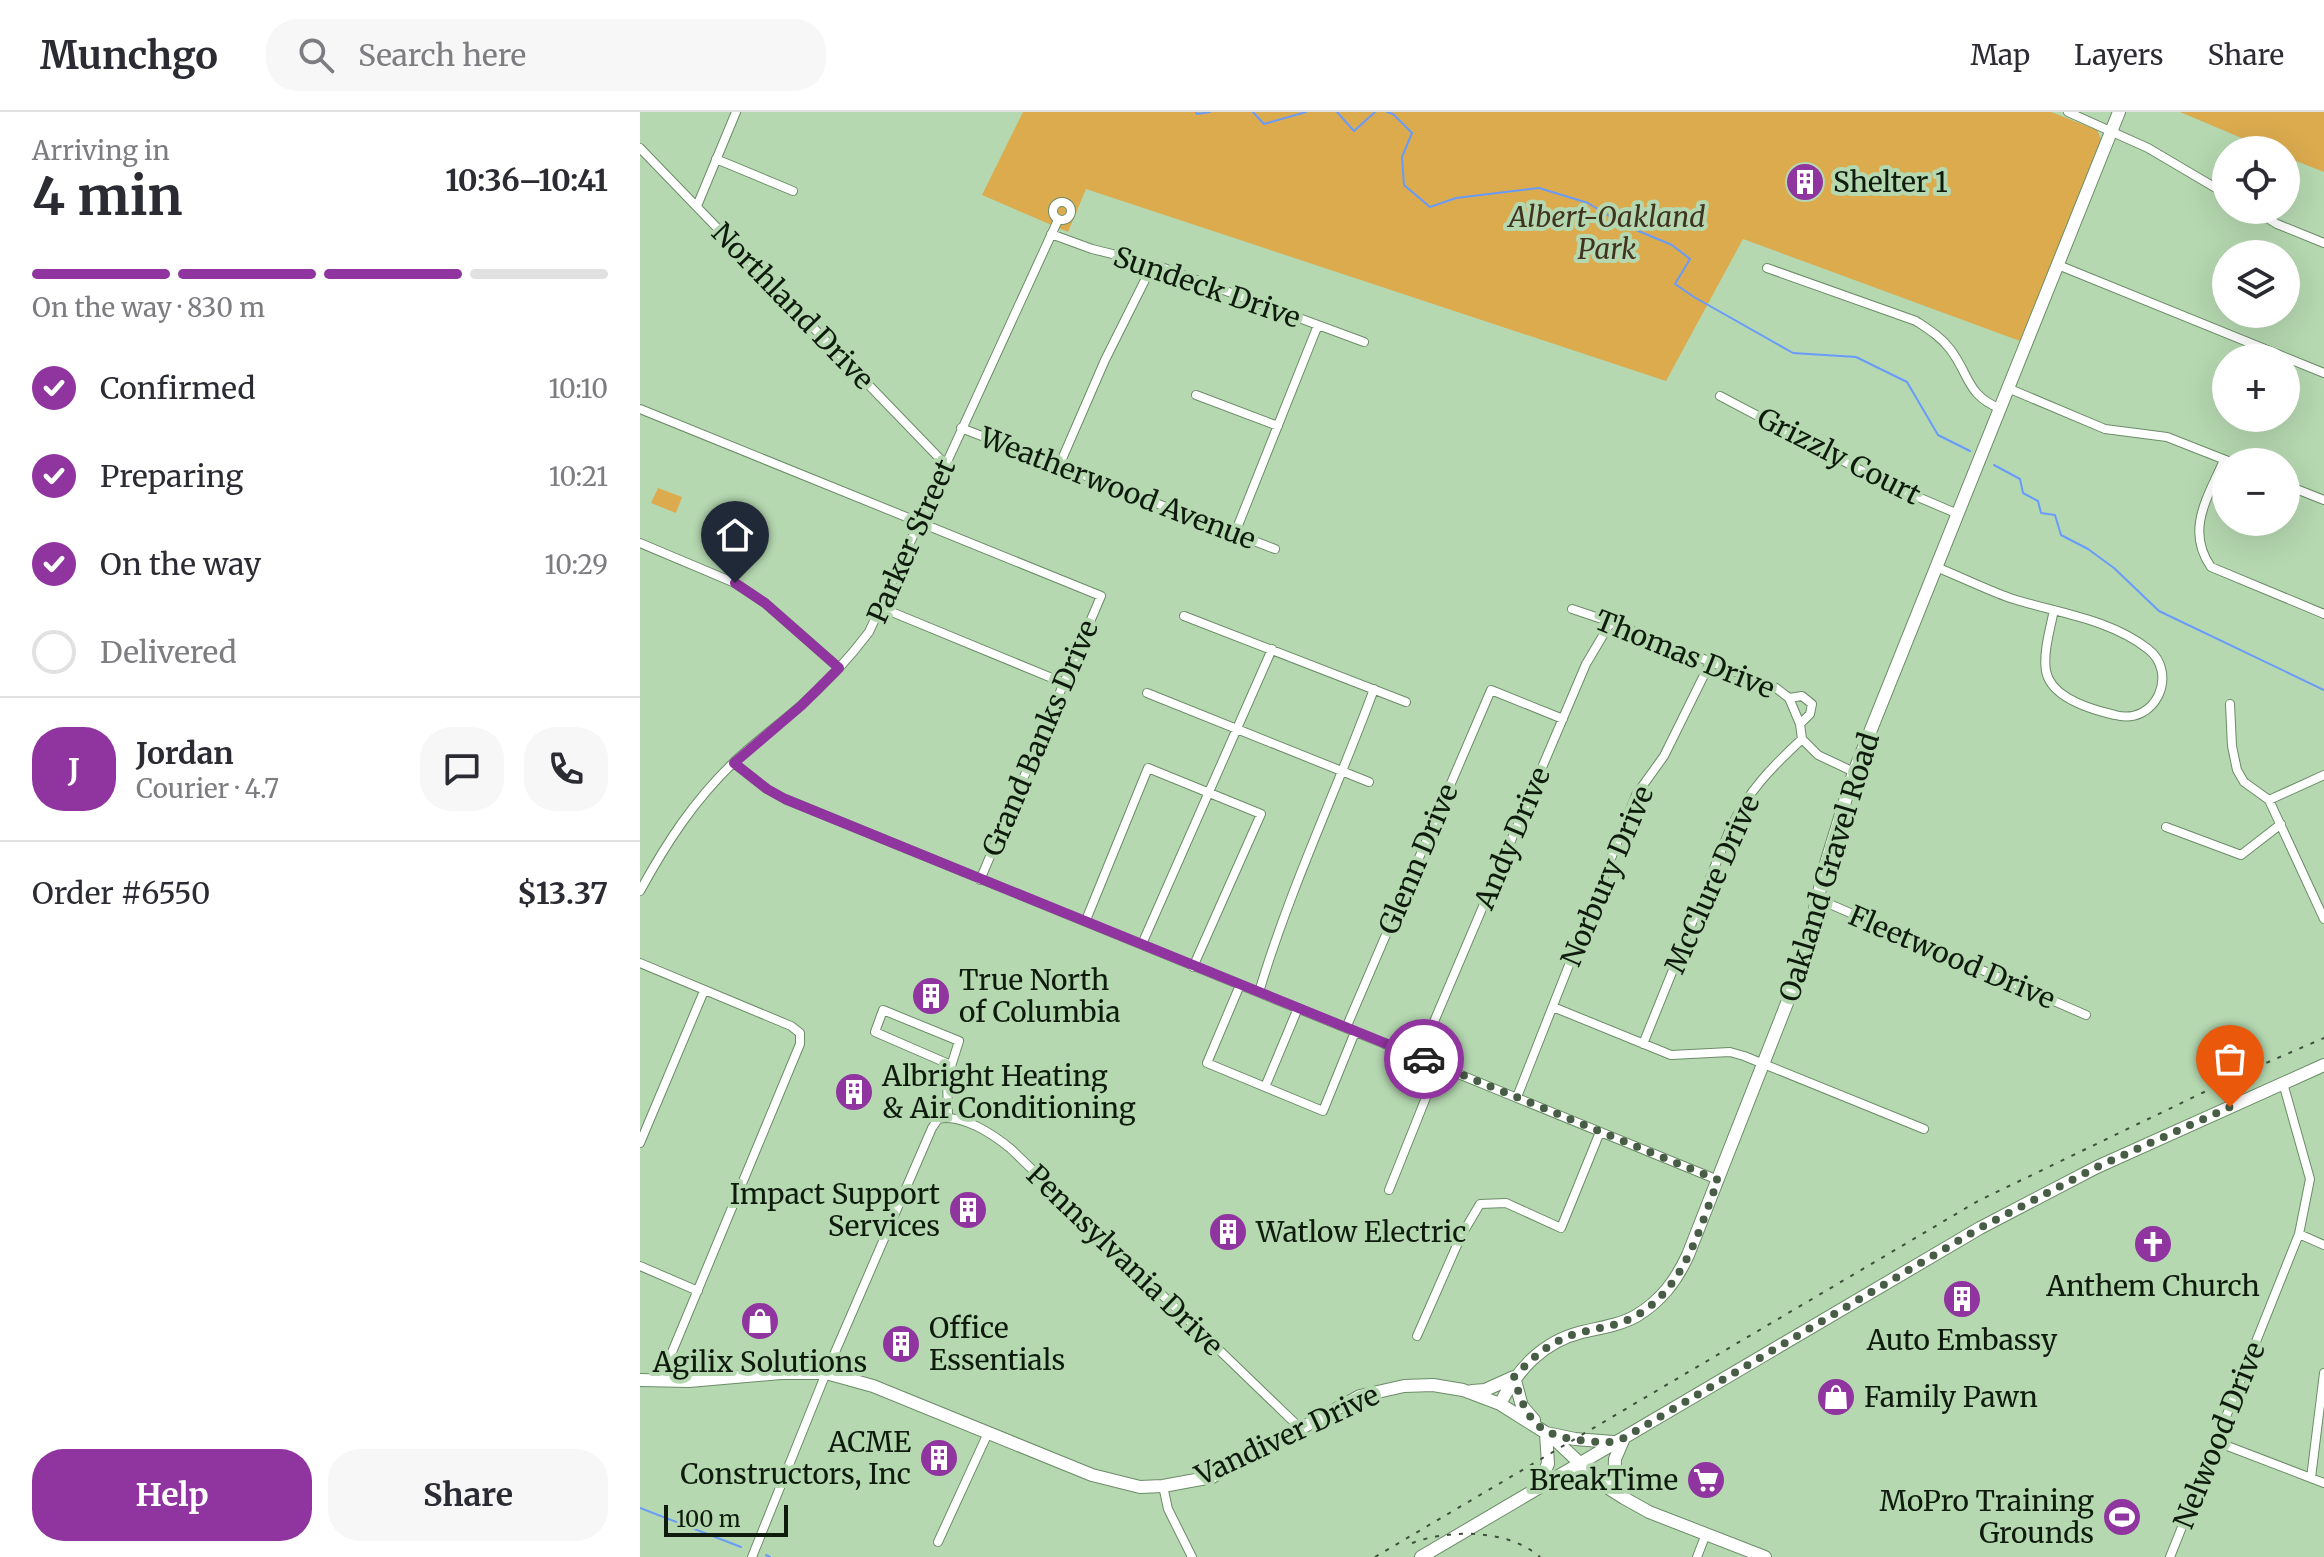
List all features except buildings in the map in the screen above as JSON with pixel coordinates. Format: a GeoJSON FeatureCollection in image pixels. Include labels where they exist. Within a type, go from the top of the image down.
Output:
{"type":"FeatureCollection","features":[{"type":"Feature","properties":{"kind":"main road","name":"Oakland Gravel Road"},"geometry":{"type":"LineString","coordinates":[[1500,1404],[1514,1377],[1534,1356],[1556,1342],[1634,1317],[1664,1295],[1679,1275],[1800,970],[1827,860],[1854,772],[2119,112]]}},
{"type":"Feature","properties":{"kind":"main road"},"geometry":{"type":"LineString","coordinates":[[1421,1557],[1980,1228],[2097,1167],[2324,1065]]}},
{"type":"Feature","properties":{"kind":"main road","name":"Vandiver Drive"},"geometry":{"type":"LineString","coordinates":[[640,1380],[660,1382],[781,1373],[826,1373],[873,1386],[1114,1482],[1140,1487],[1212,1477],[1334,1408],[1377,1390],[1433,1385],[1463,1390],[1500,1404],[1544,1431],[1614,1491],[1649,1512],[1765,1557]]}},
{"type":"Feature","properties":{"kind":"main road"},"geometry":{"type":"LineString","coordinates":[[1463,1390],[1485,1390],[1514,1377],[1522,1406],[1544,1431],[1575,1439],[1620,1440]]}},
{"type":"Feature","properties":{"kind":"main road"},"geometry":{"type":"LineString","coordinates":[[1534,1490],[1548,1464],[1544,1431]]}},
{"type":"Feature","properties":{"kind":"main road"},"geometry":{"type":"LineString","coordinates":[[1614,1491],[1615,1459],[1620,1440]]}},
{"type":"Feature","properties":{"kind":"street"},"geometry":{"type":"LineString","coordinates":[[697,206],[736,112]]}},
{"type":"Feature","properties":{"kind":"street"},"geometry":{"type":"LineString","coordinates":[[2068,112],[2148,148],[2212,186]]}},
{"type":"Feature","properties":{"kind":"street","name":"Northland Drive"},"geometry":{"type":"LineString","coordinates":[[640,148],[945,464]]}},
{"type":"Feature","properties":{"kind":"street"},"geometry":{"type":"LineString","coordinates":[[716,159],[793,191]]}},
{"type":"Feature","properties":{"kind":"street","name":"Parker Street"},"geometry":{"type":"LineString","coordinates":[[640,891],[672,833],[734,763],[802,705],[869,632],[1058,220]]}},
{"type":"Feature","properties":{"kind":"street"},"geometry":{"type":"LineString","coordinates":[[2277,224],[2324,243]]}},
{"type":"Feature","properties":{"kind":"street","name":"Sundeck Drive"},"geometry":{"type":"LineString","coordinates":[[1051,234],[1092,249],[1153,264],[1364,342]]}},
{"type":"Feature","properties":{"kind":"street"},"geometry":{"type":"LineString","coordinates":[[1059,466],[1105,360],[1153,264]]}},
{"type":"Feature","properties":{"kind":"street"},"geometry":{"type":"LineString","coordinates":[[2058,265],[2324,373]]}},
{"type":"Feature","properties":{"kind":"street"},"geometry":{"type":"LineString","coordinates":[[1767,268],[1916,321],[1950,349],[1971,389],[1985,403],[2001,409]]}},
{"type":"Feature","properties":{"kind":"street"},"geometry":{"type":"LineString","coordinates":[[1235,533],[1318,325]]}},
{"type":"Feature","properties":{"kind":"street"},"geometry":{"type":"LineString","coordinates":[[2010,389],[2105,429],[2167,437],[2212,455]]}},
{"type":"Feature","properties":{"kind":"street"},"geometry":{"type":"LineString","coordinates":[[1196,395],[1278,426]]}},
{"type":"Feature","properties":{"kind":"street","name":"Grizzly Court"},"geometry":{"type":"LineString","coordinates":[[1720,396],[1885,483],[1958,514]]}},
{"type":"Feature","properties":{"kind":"street"},"geometry":{"type":"LineString","coordinates":[[640,409],[920,523]]}},
{"type":"Feature","properties":{"kind":"street","name":"Weatherwood Avenue"},"geometry":{"type":"LineString","coordinates":[[961,428],[1275,549]]}},
{"type":"Feature","properties":{"kind":"street"},"geometry":{"type":"LineString","coordinates":[[2300,491],[2324,500]]}},
{"type":"Feature","properties":{"kind":"street"},"geometry":{"type":"LineString","coordinates":[[2212,492],[2201,515],[2197,536],[2201,554],[2211,567],[2324,614]]}},
{"type":"Feature","properties":{"kind":"street","name":"Grand Banks Drive"},"geometry":{"type":"LineString","coordinates":[[920,523],[1101,596],[980,880]]}},
{"type":"Feature","properties":{"kind":"street"},"geometry":{"type":"LineString","coordinates":[[640,543],[735,583],[765,603],[839,668]]}},
{"type":"Feature","properties":{"kind":"street"},"geometry":{"type":"LineString","coordinates":[[1936,567],[2008,597],[2084,617],[2146,647],[2161,666],[2163,679],[2154,703],[2145,713],[2119,716],[2058,692],[2046,671],[2054,610]]}},
{"type":"Feature","properties":{"kind":"street"},"geometry":{"type":"LineString","coordinates":[[882,608],[1064,683]]}},
{"type":"Feature","properties":{"kind":"street","name":"Thomas Drive"},"geometry":{"type":"LineString","coordinates":[[1572,609],[1776,688],[1789,698],[1800,724],[1802,739]]}},
{"type":"Feature","properties":{"kind":"street"},"geometry":{"type":"LineString","coordinates":[[1184,616],[1406,702]]}},
{"type":"Feature","properties":{"kind":"street","name":"Andy Drive"},"geometry":{"type":"LineString","coordinates":[[1419,1057],[1586,664],[1611,622]]}},
{"type":"Feature","properties":{"kind":"street"},"geometry":{"type":"LineString","coordinates":[[1142,944],[1272,649]]}},
{"type":"Feature","properties":{"kind":"street","name":"Norbury Drive"},"geometry":{"type":"LineString","coordinates":[[1517,1097],[1636,795],[1664,756],[1711,661]]}},
{"type":"Feature","properties":{"kind":"street"},"geometry":{"type":"LineString","coordinates":[[1259,992],[1276,935],[1374,689]]}},
{"type":"Feature","properties":{"kind":"street","name":"Glenn Drive"},"geometry":{"type":"LineString","coordinates":[[1265,1087],[1323,1111],[1351,1030],[1491,690],[1563,719]]}},
{"type":"Feature","properties":{"kind":"street"},"geometry":{"type":"LineString","coordinates":[[1147,693],[1369,782]]}},
{"type":"Feature","properties":{"kind":"street"},"geometry":{"type":"LineString","coordinates":[[1789,698],[1802,696],[1812,704],[1810,714],[1800,724]]}},
{"type":"Feature","properties":{"kind":"street"},"geometry":{"type":"LineString","coordinates":[[2230,704],[2232,746],[2237,770],[2244,782],[2269,800],[2324,919]]}},
{"type":"Feature","properties":{"kind":"street"},"geometry":{"type":"LineString","coordinates":[[1802,739],[1818,755],[1854,772]]}},
{"type":"Feature","properties":{"kind":"street","name":"McClure Drive"},"geometry":{"type":"LineString","coordinates":[[1643,1044],[1744,801],[1764,775],[1802,739]]}},
{"type":"Feature","properties":{"kind":"street"},"geometry":{"type":"LineString","coordinates":[[734,763],[785,799],[1718,1180]]}},
{"type":"Feature","properties":{"kind":"street"},"geometry":{"type":"LineString","coordinates":[[1086,920],[1148,768],[1261,814],[1193,967]]}},
{"type":"Feature","properties":{"kind":"street"},"geometry":{"type":"LineString","coordinates":[[2269,800],[2324,775]]}},
{"type":"Feature","properties":{"kind":"street"},"geometry":{"type":"LineString","coordinates":[[2166,827],[2241,855],[2281,824]]}},
{"type":"Feature","properties":{"kind":"street","name":"Fleetwood Drive"},"geometry":{"type":"LineString","coordinates":[[1818,899],[2086,1015]]}},
{"type":"Feature","properties":{"kind":"street"},"geometry":{"type":"LineString","coordinates":[[640,963],[791,1026],[800,1033],[800,1044],[660,1382]]}},
{"type":"Feature","properties":{"kind":"street"},"geometry":{"type":"LineString","coordinates":[[1240,985],[1207,1063],[1265,1087],[1298,1008]]}},
{"type":"Feature","properties":{"kind":"street"},"geometry":{"type":"LineString","coordinates":[[640,1143],[704,991]]}},
{"type":"Feature","properties":{"kind":"street"},"geometry":{"type":"LineString","coordinates":[[1553,1007],[1671,1055],[1730,1052],[1765,1063],[1924,1129]]}},
{"type":"Feature","properties":{"kind":"street"},"geometry":{"type":"LineString","coordinates":[[752,1557],[826,1373],[938,1119],[948,1116],[947,1079],[959,1041],[883,1010],[875,1032],[951,1065]]}},
{"type":"Feature","properties":{"kind":"street"},"geometry":{"type":"LineString","coordinates":[[1389,1190],[1439,1065]]}},
{"type":"Feature","properties":{"kind":"street","name":"Nelwood Drive"},"geometry":{"type":"LineString","coordinates":[[2170,1557],[2299,1234],[2310,1179],[2283,1083]]}},
{"type":"Feature","properties":{"kind":"street","name":"Pennsylvania Drive"},"geometry":{"type":"LineString","coordinates":[[948,1116],[984,1130],[1011,1149],[1299,1427]]}},
{"type":"Feature","properties":{"kind":"street"},"geometry":{"type":"LineString","coordinates":[[1417,1336],[1461,1236],[1480,1204],[1506,1203],[1561,1228],[1600,1132]]}},
{"type":"Feature","properties":{"kind":"street"},"geometry":{"type":"LineString","coordinates":[[2299,1234],[2324,1245]]}},
{"type":"Feature","properties":{"kind":"street"},"geometry":{"type":"LineString","coordinates":[[640,1266],[698,1291]]}},
{"type":"Feature","properties":{"kind":"street"},"geometry":{"type":"LineString","coordinates":[[2311,1478],[2324,1373]]}},
{"type":"Feature","properties":{"kind":"street"},"geometry":{"type":"LineString","coordinates":[[938,1542],[988,1433]]}},
{"type":"Feature","properties":{"kind":"street"},"geometry":{"type":"LineString","coordinates":[[2217,1442],[2324,1483]]}},
{"type":"Feature","properties":{"kind":"street"},"geometry":{"type":"LineString","coordinates":[[1163,1486],[1168,1509],[1192,1557]]}},
{"type":"Feature","properties":{"kind":"street"},"geometry":{"type":"LineString","coordinates":[[1697,1557],[1706,1534]]}},
{"type":"Feature","properties":{"kind":"green space","name":"Albert-Oakland Park"},"geometry":{"type":"Polygon","coordinates":[[[1023,112],[2051,112],[2097,130],[2101,139],[2020,341],[1743,239],[1666,381],[1086,189],[1068,232],[982,195],[1023,112]]]}},
{"type":"Feature","properties":{"kind":"green space"},"geometry":{"type":"Polygon","coordinates":[[[2180,112],[2324,112],[2324,172],[2300,163],[2300,136],[2237,136],[2180,112]]]}},
{"type":"Feature","properties":{"kind":"green space"},"geometry":{"type":"Polygon","coordinates":[[[658,488],[682,497],[676,513],[651,503],[658,488]]]}},
{"type":"Feature","properties":{"kind":"waterway"},"geometry":{"type":"LineString","coordinates":[[1196,112],[1210,112]]}},
{"type":"Feature","properties":{"kind":"waterway"},"geometry":{"type":"LineString","coordinates":[[1253,112],[1264,124],[1306,112]]}},
{"type":"Feature","properties":{"kind":"waterway"},"geometry":{"type":"LineString","coordinates":[[1337,112],[1354,131],[1375,112]]}},
{"type":"Feature","properties":{"kind":"waterway"},"geometry":{"type":"LineString","coordinates":[[1387,112],[1412,133],[1402,157],[1404,185],[1430,207],[1456,198],[1539,188],[1588,203],[1624,225],[1672,245],[1690,259],[1675,284],[1793,353],[1856,357],[1907,382],[1938,435],[1970,451]]}},
{"type":"Feature","properties":{"kind":"waterway"},"geometry":{"type":"LineString","coordinates":[[1994,465],[2020,479],[2023,493],[2038,501],[2041,513],[2055,515],[2061,535],[2114,568],[2159,611],[2324,690]]}},
{"type":"Feature","properties":{"kind":"waterway"},"geometry":{"type":"LineString","coordinates":[[640,1508],[741,1547]]}},
{"type":"Feature","properties":{"kind":"waterway"},"geometry":{"type":"LineString","coordinates":[[766,1555],[770,1557]]}},
{"type":"Feature","properties":{"kind":"railway"},"geometry":{"type":"LineString","coordinates":[[1375,1557],[1978,1201],[2252,1069],[2324,1038]]}},
{"type":"Feature","properties":{"kind":"railway"},"geometry":{"type":"LineString","coordinates":[[1412,1543],[1444,1535],[1478,1534],[1512,1541],[1540,1557]]}},
{"type":"Feature","properties":{"kind":"way so far"},"geometry":{"type":"LineString","coordinates":[[1424,1059],[1718,1180],[1679,1275],[1664,1295],[1634,1317],[1618,1324],[1556,1342],[1534,1356],[1514,1377],[1522,1406],[1546,1433],[1601,1442],[1616,1442],[1624,1438],[1980,1228],[2097,1167],[2230,1107]]}},
{"type":"Feature","properties":{"kind":"place","name":"Shelter 1"},"geometry":{"type":"Point","coordinates":[1805,182]}},
{"type":"Feature","properties":{"kind":"place","name":"True North of Columbia"},"geometry":{"type":"Point","coordinates":[931,996]}},
{"type":"Feature","properties":{"kind":"place","name":"Albright Heating & Air Conditioning"},"geometry":{"type":"Point","coordinates":[854,1092]}},
{"type":"Feature","properties":{"kind":"place","name":"Impact Support Services"},"geometry":{"type":"Point","coordinates":[968,1210]}},
{"type":"Feature","properties":{"kind":"place","name":"Watlow Electric"},"geometry":{"type":"Point","coordinates":[1228,1232]}},
{"type":"Feature","properties":{"kind":"place","name":"Anthem Church"},"geometry":{"type":"Point","coordinates":[2153,1244]}},
{"type":"Feature","properties":{"kind":"place","name":"Auto Embassy"},"geometry":{"type":"Point","coordinates":[1962,1299]}},
{"type":"Feature","properties":{"kind":"place","name":"Agilix Solutions"},"geometry":{"type":"Point","coordinates":[760,1321]}},
{"type":"Feature","properties":{"kind":"place","name":"Office Essentials"},"geometry":{"type":"Point","coordinates":[901,1344]}},
{"type":"Feature","properties":{"kind":"place","name":"Family Pawn"},"geometry":{"type":"Point","coordinates":[1836,1397]}},
{"type":"Feature","properties":{"kind":"place","name":"ACME Constructors, Inc"},"geometry":{"type":"Point","coordinates":[939,1458]}},
{"type":"Feature","properties":{"kind":"place","name":"BreakTime"},"geometry":{"type":"Point","coordinates":[1706,1480]}},
{"type":"Feature","properties":{"kind":"place","name":"MoPro Training Grounds"},"geometry":{"type":"Point","coordinates":[2122,1517]}},
{"type":"Feature","properties":{"kind":"route"},"geometry":{"type":"LineString","coordinates":[[735,583],[765,603],[839,668],[802,705],[734,763],[767,789],[980,880],[1086,920],[1193,967],[1424,1059]]}}]}
